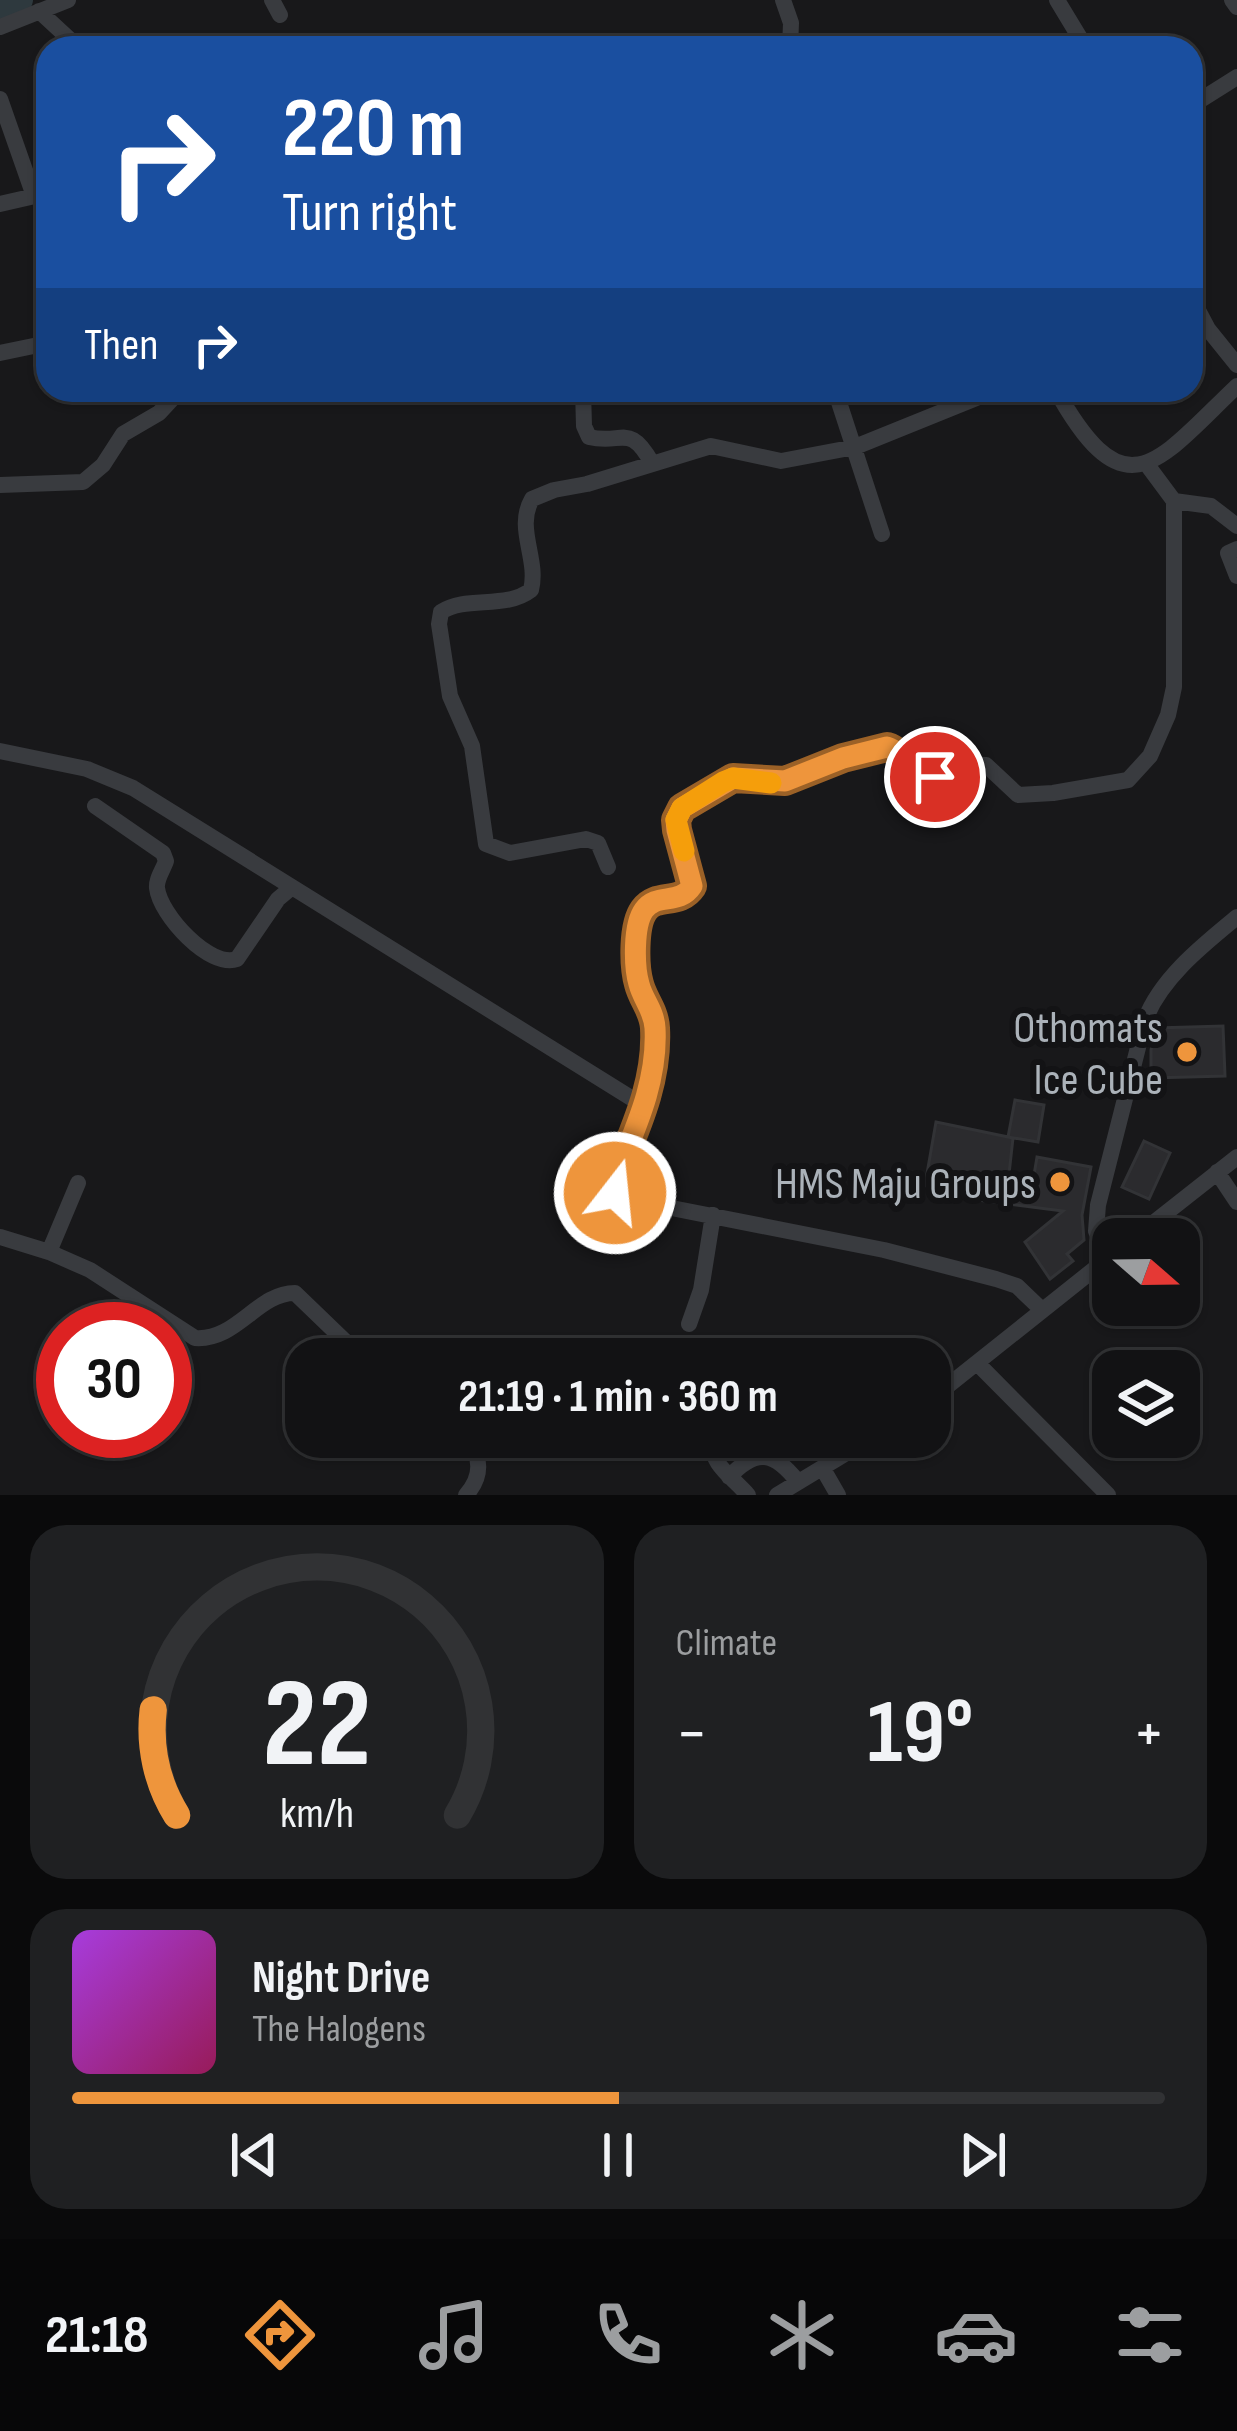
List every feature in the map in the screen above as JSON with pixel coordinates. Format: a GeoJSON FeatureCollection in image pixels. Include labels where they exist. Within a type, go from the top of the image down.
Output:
{"type":"FeatureCollection","features":[{"type":"Feature","properties":{"kind":"street"},"geometry":{"type":"LineString","coordinates":[[0,27],[68,0]]}},
{"type":"Feature","properties":{"kind":"street"},"geometry":{"type":"LineString","coordinates":[[783,0],[790,36]]}},
{"type":"Feature","properties":{"kind":"street"},"geometry":{"type":"LineString","coordinates":[[1057,0],[1079,36]]}},
{"type":"Feature","properties":{"kind":"street"},"geometry":{"type":"LineString","coordinates":[[39,11],[66,36]]}},
{"type":"Feature","properties":{"kind":"street"},"geometry":{"type":"LineString","coordinates":[[1203,98],[1237,77]]}},
{"type":"Feature","properties":{"kind":"street"},"geometry":{"type":"LineString","coordinates":[[0,99],[36,183]]}},
{"type":"Feature","properties":{"kind":"street"},"geometry":{"type":"LineString","coordinates":[[0,204],[36,196]]}},
{"type":"Feature","properties":{"kind":"street"},"geometry":{"type":"LineString","coordinates":[[1203,320],[1237,364]]}},
{"type":"Feature","properties":{"kind":"street"},"geometry":{"type":"LineString","coordinates":[[0,353],[36,346]]}},
{"type":"Feature","properties":{"kind":"street"},"geometry":{"type":"LineString","coordinates":[[1064,402],[1094,444],[1113,460],[1128,467],[1148,466],[1237,386]]}},
{"type":"Feature","properties":{"kind":"street"},"geometry":{"type":"LineString","coordinates":[[0,485],[83,482],[103,465],[123,434],[169,402]]}},
{"type":"Feature","properties":{"kind":"street"},"geometry":{"type":"LineString","coordinates":[[583,402],[589,436],[632,437],[652,463]]}},
{"type":"Feature","properties":{"kind":"street"},"geometry":{"type":"LineString","coordinates":[[839,402],[882,534]]}},
{"type":"Feature","properties":{"kind":"street"},"geometry":{"type":"LineString","coordinates":[[608,867],[598,843],[586,839],[510,853],[486,844],[472,746],[450,696],[439,617],[450,606],[515,600],[531,590],[525,522],[532,499],[711,446],[781,461],[855,447],[966,402]]}},
{"type":"Feature","properties":{"kind":"street"},"geometry":{"type":"LineString","coordinates":[[1042,1310],[1017,1286],[997,1279],[615,1193],[614,1181],[644,1106],[654,1065],[655,1027],[638,981],[639,925],[645,908],[677,899],[692,886],[677,830],[682,808],[733,778],[785,781],[887,747],[902,755],[916,776],[928,779],[963,764],[986,765],[1018,795],[1053,794],[1128,779],[1150,756],[1173,699],[1174,501],[1148,466]]}},
{"type":"Feature","properties":{"kind":"street"},"geometry":{"type":"LineString","coordinates":[[1174,501],[1211,506],[1237,526]]}},
{"type":"Feature","properties":{"kind":"street"},"geometry":{"type":"LineString","coordinates":[[1232,551],[1237,576]]}},
{"type":"Feature","properties":{"kind":"street"},"geometry":{"type":"LineString","coordinates":[[0,751],[111,778],[644,1106]]}},
{"type":"Feature","properties":{"kind":"street"},"geometry":{"type":"LineString","coordinates":[[95,806],[163,854],[166,861],[158,893],[185,933],[215,959],[226,963],[237,959],[278,899],[292,888]]}},
{"type":"Feature","properties":{"kind":"street"},"geometry":{"type":"LineString","coordinates":[[1097,1218],[1145,1020],[1159,991],[1237,916]]}},
{"type":"Feature","properties":{"kind":"street"},"geometry":{"type":"LineString","coordinates":[[1159,1218],[1237,1156]]}},
{"type":"Feature","properties":{"kind":"street"},"geometry":{"type":"LineString","coordinates":[[1217,1172],[1237,1202]]}},
{"type":"Feature","properties":{"kind":"street"},"geometry":{"type":"LineString","coordinates":[[49,1252],[78,1183]]}},
{"type":"Feature","properties":{"kind":"street"},"geometry":{"type":"LineString","coordinates":[[689,1324],[701,1290],[713,1215]]}},
{"type":"Feature","properties":{"kind":"street"},"geometry":{"type":"LineString","coordinates":[[0,1237],[90,1270],[195,1338],[224,1334],[288,1292],[304,1298],[342,1338]]}},
{"type":"Feature","properties":{"kind":"street"},"geometry":{"type":"LineString","coordinates":[[951,1385],[1092,1271]]}},
{"type":"Feature","properties":{"kind":"street"},"geometry":{"type":"LineString","coordinates":[[979,1364],[1108,1495]]}},
{"type":"Feature","properties":{"kind":"street"},"geometry":{"type":"LineString","coordinates":[[729,1477],[742,1462],[763,1456],[782,1463],[798,1482]]}},
{"type":"Feature","properties":{"kind":"street"},"geometry":{"type":"LineString","coordinates":[[466,1495],[479,1468],[478,1458]]}},
{"type":"Feature","properties":{"kind":"street"},"geometry":{"type":"LineString","coordinates":[[714,1458],[748,1495]]}},
{"type":"Feature","properties":{"kind":"street"},"geometry":{"type":"LineString","coordinates":[[777,1495],[839,1458]]}},
{"type":"Feature","properties":{"kind":"street"},"geometry":{"type":"LineString","coordinates":[[823,1468],[838,1495]]}},
{"type":"Feature","properties":{"kind":"building","name":"Othomats Ice Cube"},"geometry":{"type":"Polygon","coordinates":[[[1223,1026],[1225,1076],[1151,1078],[1156,1028],[1223,1026]]]}},
{"type":"Feature","properties":{"kind":"building"},"geometry":{"type":"Polygon","coordinates":[[[1015,1100],[1044,1105],[1038,1142],[1008,1137],[1015,1100]]]}},
{"type":"Feature","properties":{"kind":"building"},"geometry":{"type":"Polygon","coordinates":[[[936,1122],[1013,1138],[1008,1183],[1032,1187],[1037,1157],[1091,1167],[1082,1215],[1084,1240],[1067,1254],[1073,1261],[1050,1279],[1025,1242],[1063,1211],[939,1195],[925,1185],[936,1122]]]}},
{"type":"Feature","properties":{"kind":"building"},"geometry":{"type":"Polygon","coordinates":[[[1144,1141],[1170,1153],[1149,1199],[1122,1187],[1144,1141]]]}},
{"type":"Feature","properties":{"kind":"waterway"},"geometry":{"type":"LineString","coordinates":[[0,8],[21,0]]}},
{"type":"Feature","properties":{"kind":"slow traffic"},"geometry":{"type":"LineString","coordinates":[[684,851],[676,820],[682,808],[733,778],[771,783]]}},
{"type":"Feature","properties":{"kind":"place","name":"Othomats Ice Cube"},"geometry":{"type":"Point","coordinates":[1187,1052]}},
{"type":"Feature","properties":{"kind":"place","name":"HMS Maju Groups"},"geometry":{"type":"Point","coordinates":[1060,1182]}},
{"type":"Feature","properties":{"kind":"route"},"geometry":{"type":"LineString","coordinates":[[615,1193],[614,1181],[654,1065],[653,1013],[638,981],[641,916],[652,903],[677,899],[692,886],[677,830],[682,808],[733,778],[785,781],[887,747],[902,755],[916,776],[935,777]]}}]}
